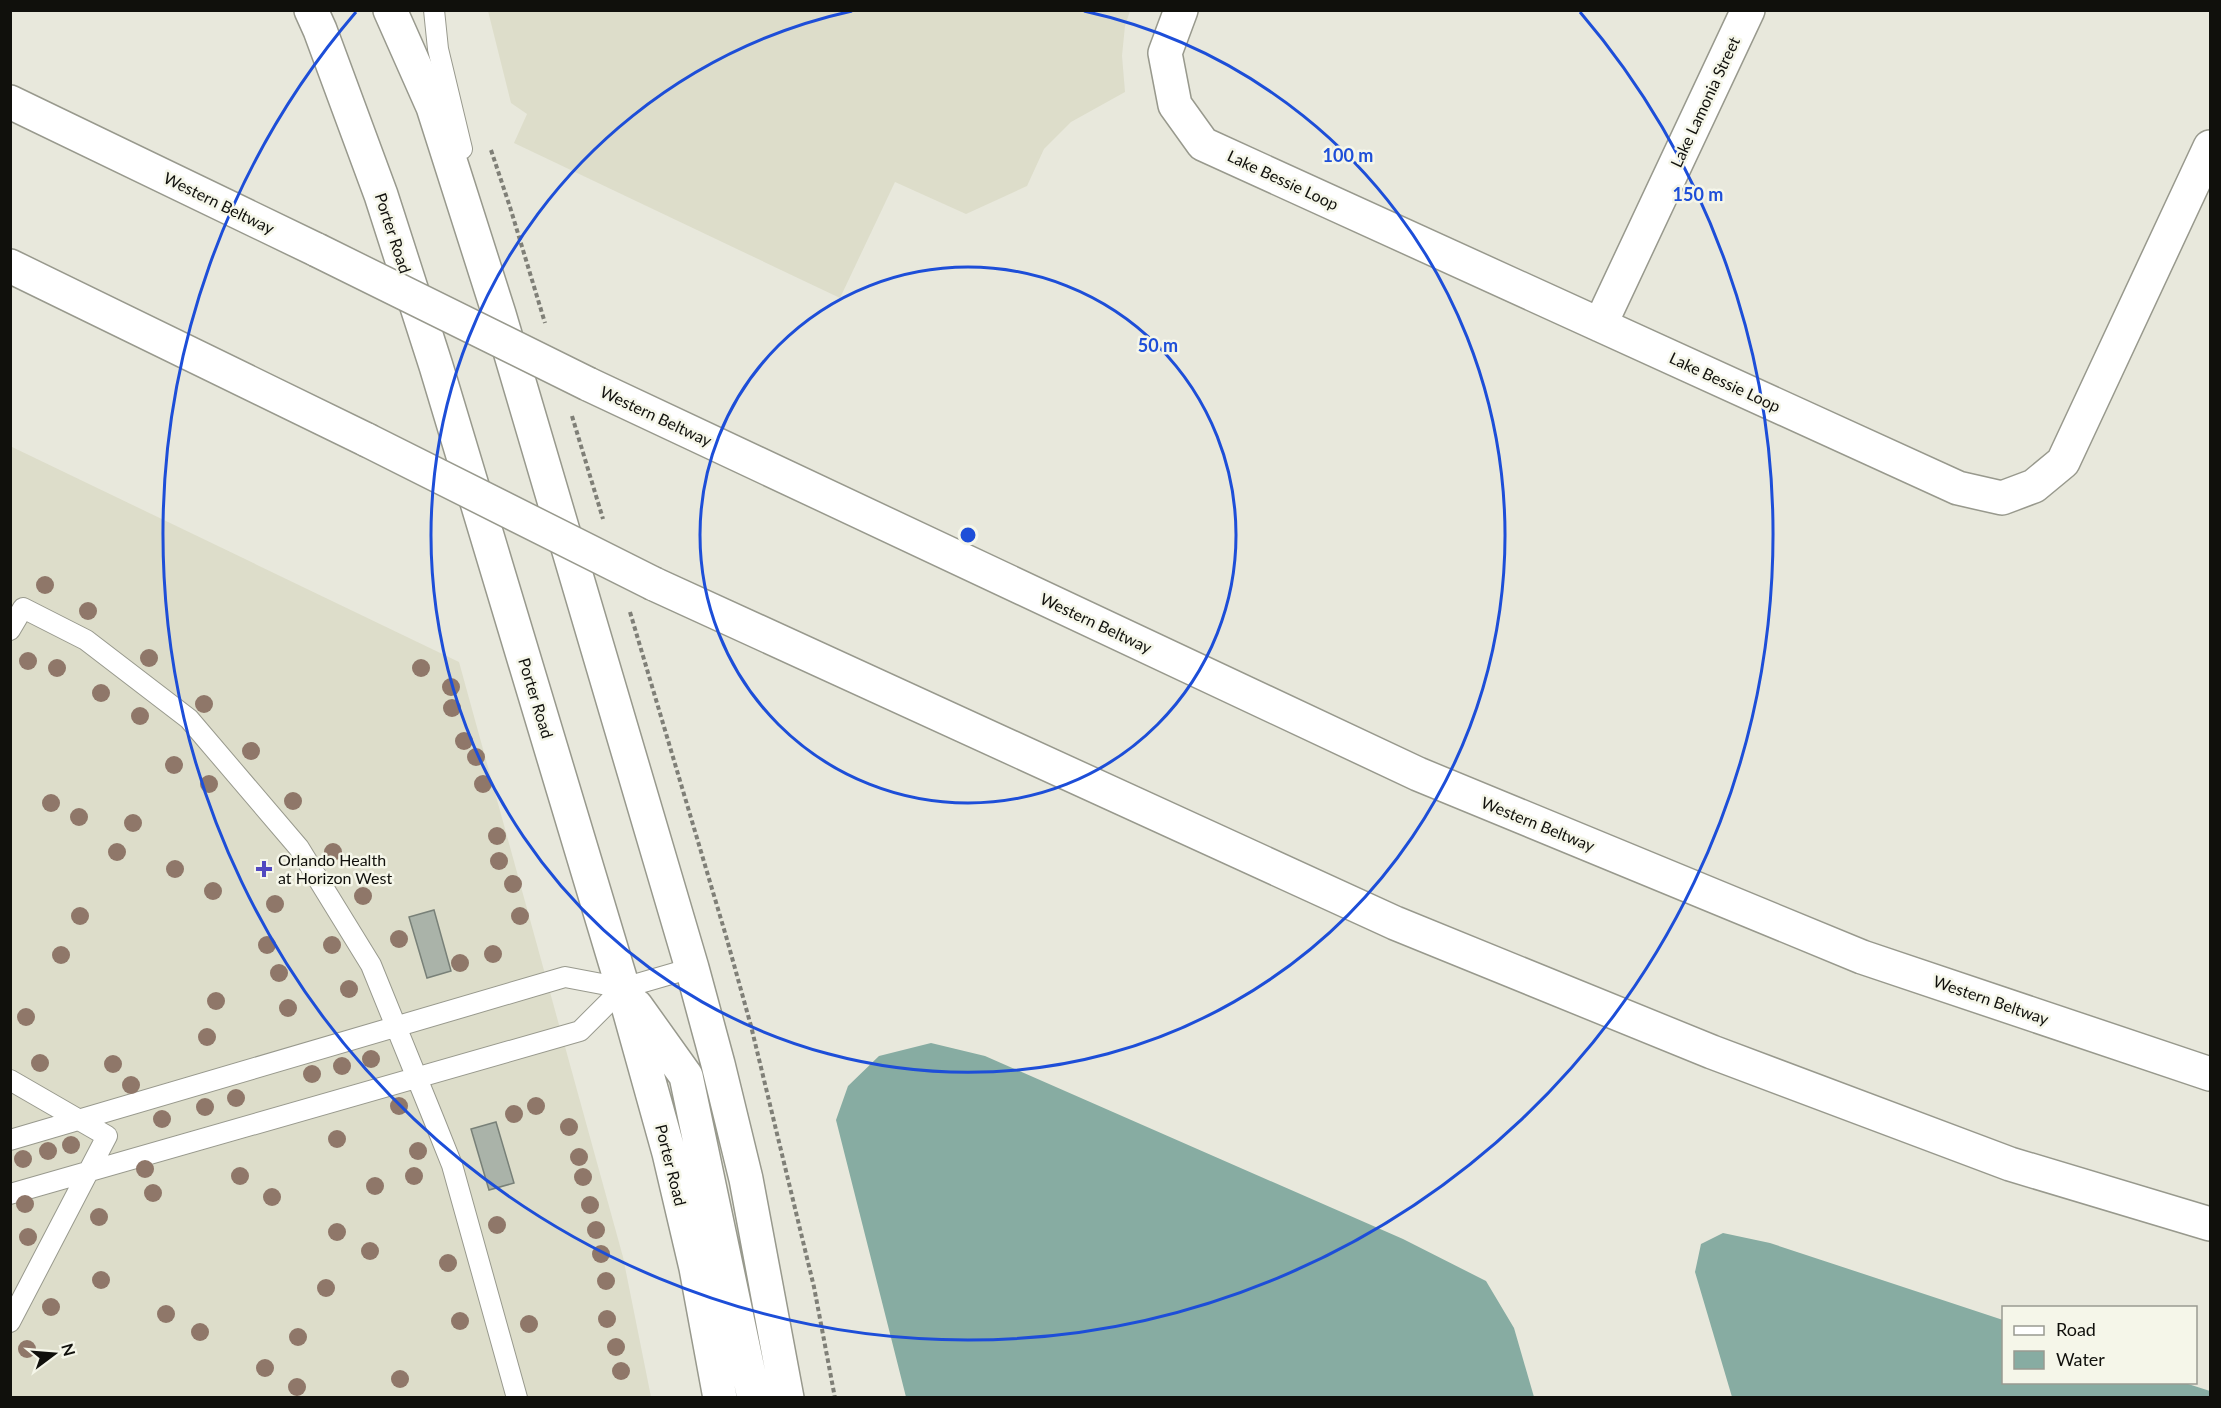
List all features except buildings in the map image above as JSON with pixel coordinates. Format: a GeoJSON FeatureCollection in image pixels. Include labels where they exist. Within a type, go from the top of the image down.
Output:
{"type":"FeatureCollection","features":[{"type":"Feature","properties":{"kind":"main road","name":"Porter Road"},"geometry":{"type":"LineString","coordinates":[[311,10],[381,195],[436,366],[623,988],[669,1153],[696,1268],[720,1398]]}},
{"type":"Feature","properties":{"kind":"main road"},"geometry":{"type":"LineString","coordinates":[[390,10],[433,107],[499,314],[692,968],[746,1179],[787,1398]]}},
{"type":"Feature","properties":{"kind":"main road","name":"Lake Bessie Loop"},"geometry":{"type":"LineString","coordinates":[[1181,10],[1165,53],[1174,105],[1203,144],[1958,489],[2002,498],[2034,486],[2063,462],[2211,147]]}},
{"type":"Feature","properties":{"kind":"main road","name":"Lake Lamonia Street"},"geometry":{"type":"LineString","coordinates":[[1600,325],[1748,10]]}},
{"type":"Feature","properties":{"kind":"main road","name":"Western Beltway"},"geometry":{"type":"LineString","coordinates":[[10,102],[588,384],[1418,774],[1862,957],[2211,1074]]}},
{"type":"Feature","properties":{"kind":"main road"},"geometry":{"type":"LineString","coordinates":[[10,266],[367,440],[654,584],[1395,923],[1712,1052],[2010,1164],[2211,1224]]}},
{"type":"Feature","properties":{"kind":"main road"},"geometry":{"type":"LineString","coordinates":[[623,988],[686,1076],[754,1398]]}},
{"type":"Feature","properties":{"kind":"lane"},"geometry":{"type":"LineString","coordinates":[[434,10],[438,49],[499,314]]}},
{"type":"Feature","properties":{"kind":"lane"},"geometry":{"type":"LineString","coordinates":[[10,630],[22,608],[86,640],[189,719],[299,848],[371,965],[452,1165],[517,1398]]}},
{"type":"Feature","properties":{"kind":"lane"},"geometry":{"type":"LineString","coordinates":[[10,1140],[565,977],[623,988],[692,968]]}},
{"type":"Feature","properties":{"kind":"lane"},"geometry":{"type":"LineString","coordinates":[[10,1194],[580,1032],[623,988]]}},
{"type":"Feature","properties":{"kind":"lane"},"geometry":{"type":"LineString","coordinates":[[10,1080],[107,1137],[10,1322]]}},
{"type":"Feature","properties":{"kind":"path"},"geometry":{"type":"LineString","coordinates":[[489,145],[547,333]]}},
{"type":"Feature","properties":{"kind":"path"},"geometry":{"type":"LineString","coordinates":[[571,413],[605,527]]}},
{"type":"Feature","properties":{"kind":"path"},"geometry":{"type":"LineString","coordinates":[[628,605],[751,1026],[814,1287],[835,1398]]}},
{"type":"Feature","properties":{"kind":"shaded area"},"geometry":{"type":"Polygon","coordinates":[[[488,11],[1130,11],[1125,26],[1122,56],[1125,92],[1071,122],[1044,149],[1027,186],[966,214],[895,182],[840,298],[514,143],[527,114],[511,103],[488,11]]]}},
{"type":"Feature","properties":{"kind":"shaded area","name":"Orlando Health at Horizon West"},"geometry":{"type":"Polygon","coordinates":[[[10,446],[459,662],[623,1257],[651,1397],[11,1397],[10,446]]]}},
{"type":"Feature","properties":{"kind":"water"},"geometry":{"type":"Polygon","coordinates":[[[931,1043],[985,1056],[1403,1239],[1486,1281],[1514,1328],[1534,1397],[906,1397],[836,1120],[848,1086],[879,1056],[931,1043]]]}},
{"type":"Feature","properties":{"kind":"water"},"geometry":{"type":"Polygon","coordinates":[[[1723,1233],[1770,1243],[2002,1320],[2002,1384],[2188,1384],[2210,1391],[2210,1397],[1732,1397],[1695,1272],[1701,1244],[1723,1233]]]}},
{"type":"Feature","properties":{"kind":"place","name":"Orlando Health at Horizon West"},"geometry":{"type":"Point","coordinates":[264,869]}}]}
